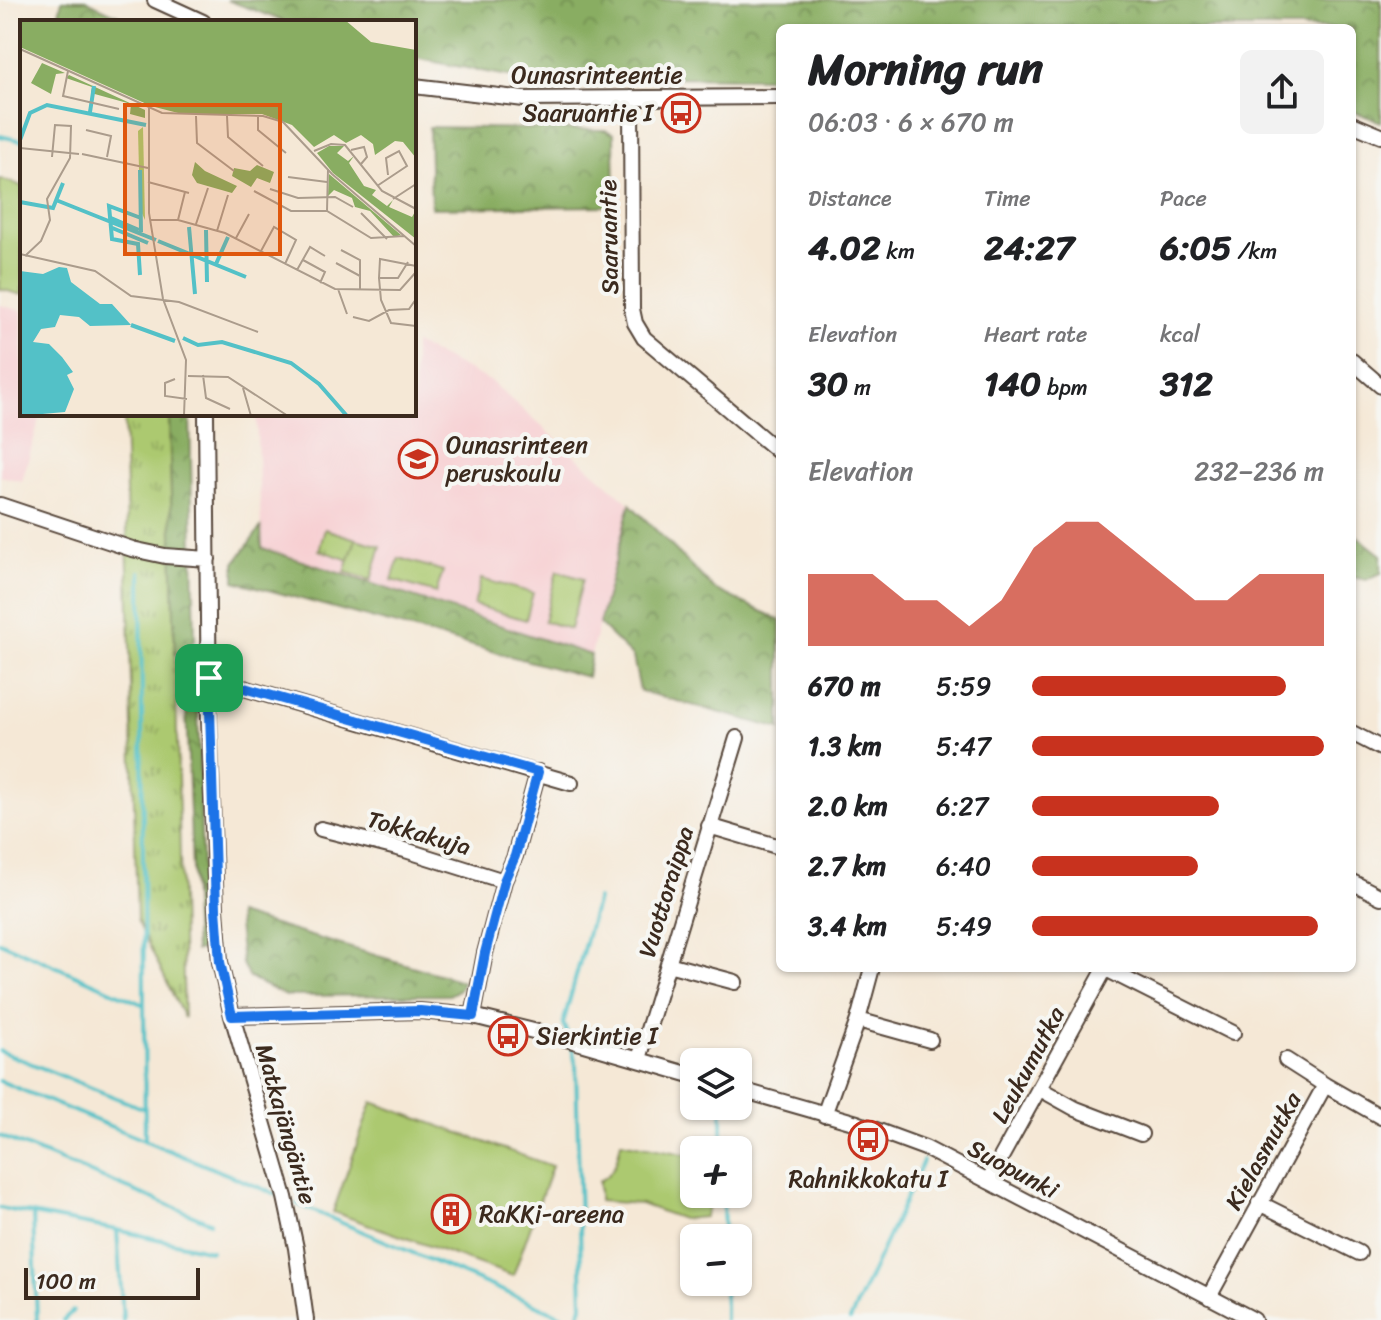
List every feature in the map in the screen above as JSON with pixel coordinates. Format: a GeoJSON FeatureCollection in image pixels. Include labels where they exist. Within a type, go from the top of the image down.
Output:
{"type":"FeatureCollection","features":[{"type":"Feature","properties":{"kind":"street"},"geometry":{"type":"LineString","coordinates":[[155,0],[199,20]]}},
{"type":"Feature","properties":{"kind":"street","name":"Ounasrinteentie"},"geometry":{"type":"LineString","coordinates":[[416,86],[524,99],[776,97]]}},
{"type":"Feature","properties":{"kind":"street","name":"Saaruantie"},"geometry":{"type":"LineString","coordinates":[[631,98],[632,309],[635,323],[644,338],[776,450]]}},
{"type":"Feature","properties":{"kind":"street"},"geometry":{"type":"LineString","coordinates":[[1356,126],[1381,136]]}},
{"type":"Feature","properties":{"kind":"street"},"geometry":{"type":"LineString","coordinates":[[1356,364],[1381,386]]}},
{"type":"Feature","properties":{"kind":"street","name":"Matkajängäntie"},"geometry":{"type":"LineString","coordinates":[[206,416],[209,678],[220,962],[232,1016],[285,1197],[306,1320]]}},
{"type":"Feature","properties":{"kind":"street"},"geometry":{"type":"LineString","coordinates":[[0,505],[132,549],[165,556],[208,559]]}},
{"type":"Feature","properties":{"kind":"street"},"geometry":{"type":"LineString","coordinates":[[209,678],[571,783]]}},
{"type":"Feature","properties":{"kind":"street"},"geometry":{"type":"LineString","coordinates":[[1356,735],[1381,748]]}},
{"type":"Feature","properties":{"kind":"street","name":"Vuottoraippa"},"geometry":{"type":"LineString","coordinates":[[639,1059],[737,738]]}},
{"type":"Feature","properties":{"kind":"street"},"geometry":{"type":"LineString","coordinates":[[473,1016],[485,953],[504,881],[515,856],[538,772]]}},
{"type":"Feature","properties":{"kind":"street"},"geometry":{"type":"LineString","coordinates":[[709,826],[776,846]]}},
{"type":"Feature","properties":{"kind":"street","name":"Tokkakuja"},"geometry":{"type":"LineString","coordinates":[[321,829],[405,850],[504,881]]}},
{"type":"Feature","properties":{"kind":"street"},"geometry":{"type":"LineString","coordinates":[[1356,884],[1381,897]]}},
{"type":"Feature","properties":{"kind":"street"},"geometry":{"type":"LineString","coordinates":[[668,964],[735,982]]}},
{"type":"Feature","properties":{"kind":"street"},"geometry":{"type":"LineString","coordinates":[[824,1115],[858,1020],[871,972]]}},
{"type":"Feature","properties":{"kind":"street","name":"Leukumutka"},"geometry":{"type":"LineString","coordinates":[[988,1181],[1103,972]]}},
{"type":"Feature","properties":{"kind":"street","name":"Leukumutka"},"geometry":{"type":"LineString","coordinates":[[1111,972],[1233,1033]]}},
{"type":"Feature","properties":{"kind":"street"},"geometry":{"type":"LineString","coordinates":[[232,1016],[420,1011],[473,1016],[680,1072]]}},
{"type":"Feature","properties":{"kind":"street"},"geometry":{"type":"LineString","coordinates":[[858,1020],[930,1040]]}},
{"type":"Feature","properties":{"kind":"street"},"geometry":{"type":"LineString","coordinates":[[1286,1060],[1325,1085]]}},
{"type":"Feature","properties":{"kind":"street","name":"Kielasmutka"},"geometry":{"type":"LineString","coordinates":[[1209,1297],[1325,1085],[1381,1117]]}},
{"type":"Feature","properties":{"kind":"street"},"geometry":{"type":"LineString","coordinates":[[1040,1089],[1076,1109],[1141,1134]]}},
{"type":"Feature","properties":{"kind":"street","name":"Suopunki"},"geometry":{"type":"LineString","coordinates":[[752,1093],[895,1136],[1254,1320]]}},
{"type":"Feature","properties":{"kind":"street"},"geometry":{"type":"LineString","coordinates":[[1259,1203],[1359,1253]]}},
{"type":"Feature","properties":{"kind":"shaded area"},"geometry":{"type":"Polygon","coordinates":[[[0,305],[20,310],[20,416],[40,416],[22,481],[0,476],[0,305]]]}},
{"type":"Feature","properties":{"kind":"shaded area","name":"Ounasrinteen peruskoulu"},"geometry":{"type":"Polygon","coordinates":[[[416,344],[490,381],[630,504],[591,655],[262,548],[256,416],[416,416],[416,344]]]}},
{"type":"Feature","properties":{"kind":"green space"},"geometry":{"type":"Polygon","coordinates":[[[62,0],[85,0],[129,20],[57,20],[62,0]]]}},
{"type":"Feature","properties":{"kind":"green space"},"geometry":{"type":"Polygon","coordinates":[[[227,0],[1381,0],[1381,122],[1356,113],[1356,24],[776,24],[776,78],[508,76],[416,58],[416,20],[281,20],[227,0]]]}},
{"type":"Feature","properties":{"kind":"green space"},"geometry":{"type":"Polygon","coordinates":[[[429,127],[605,130],[614,134],[615,198],[607,206],[431,208],[429,127]]]}},
{"type":"Feature","properties":{"kind":"green space"},"geometry":{"type":"Polygon","coordinates":[[[0,179],[20,185],[20,294],[0,289],[0,179]]]}},
{"type":"Feature","properties":{"kind":"green space"},"geometry":{"type":"Polygon","coordinates":[[[124,416],[169,416],[184,1018],[137,920],[124,416]]]}},
{"type":"Feature","properties":{"kind":"green space"},"geometry":{"type":"Polygon","coordinates":[[[169,416],[190,416],[195,640],[175,655],[169,416]]]}},
{"type":"Feature","properties":{"kind":"green space"},"geometry":{"type":"Polygon","coordinates":[[[630,504],[714,589],[776,618],[776,728],[640,691],[633,657],[599,624],[630,504]]]}},
{"type":"Feature","properties":{"kind":"green space"},"geometry":{"type":"Polygon","coordinates":[[[261,527],[262,548],[591,655],[587,677],[235,581],[235,563],[261,527]]]}},
{"type":"Feature","properties":{"kind":"green space"},"geometry":{"type":"Polygon","coordinates":[[[325,529],[356,539],[349,560],[319,550],[325,529]]]}},
{"type":"Feature","properties":{"kind":"green space"},"geometry":{"type":"Polygon","coordinates":[[[1356,535],[1381,555],[1381,573],[1366,580],[1356,578],[1356,535]]]}},
{"type":"Feature","properties":{"kind":"green space"},"geometry":{"type":"Polygon","coordinates":[[[356,539],[381,546],[371,580],[345,572],[356,539]]]}},
{"type":"Feature","properties":{"kind":"green space"},"geometry":{"type":"Polygon","coordinates":[[[399,558],[443,571],[436,593],[392,580],[399,558]]]}},
{"type":"Feature","properties":{"kind":"green space"},"geometry":{"type":"Polygon","coordinates":[[[557,571],[583,579],[570,629],[544,621],[557,571]]]}},
{"type":"Feature","properties":{"kind":"green space"},"geometry":{"type":"Polygon","coordinates":[[[481,579],[533,593],[526,620],[474,605],[481,579]]]}},
{"type":"Feature","properties":{"kind":"green space"},"geometry":{"type":"Polygon","coordinates":[[[197,667],[204,950],[195,951],[185,676],[197,667]]]}},
{"type":"Feature","properties":{"kind":"green space"},"geometry":{"type":"Polygon","coordinates":[[[237,914],[462,981],[459,990],[449,995],[286,996],[249,978],[242,964],[237,914]]]}},
{"type":"Feature","properties":{"kind":"green space"},"geometry":{"type":"Polygon","coordinates":[[[372,1102],[552,1166],[513,1276],[333,1212],[372,1102]]]}},
{"type":"Feature","properties":{"kind":"green space"},"geometry":{"type":"Polygon","coordinates":[[[621,1142],[680,1153],[680,1208],[708,1208],[704,1217],[682,1219],[641,1204],[599,1201],[599,1181],[612,1169],[621,1142]]]}},
{"type":"Feature","properties":{"kind":"waterway"},"geometry":{"type":"LineString","coordinates":[[0,136],[20,141]]}},
{"type":"Feature","properties":{"kind":"waterway"},"geometry":{"type":"LineString","coordinates":[[141,572],[145,1141]]}},
{"type":"Feature","properties":{"kind":"waterway"},"geometry":{"type":"LineString","coordinates":[[568,1035],[563,1024],[597,899]]}},
{"type":"Feature","properties":{"kind":"waterway"},"geometry":{"type":"LineString","coordinates":[[0,942],[144,1005]]}},
{"type":"Feature","properties":{"kind":"waterway"},"geometry":{"type":"LineString","coordinates":[[571,1043],[576,1065],[582,1306],[577,1320]]}},
{"type":"Feature","properties":{"kind":"waterway"},"geometry":{"type":"LineString","coordinates":[[0,1051],[144,1109]]}},
{"type":"Feature","properties":{"kind":"waterway"},"geometry":{"type":"LineString","coordinates":[[0,1081],[280,1196]]}},
{"type":"Feature","properties":{"kind":"waterway"},"geometry":{"type":"LineString","coordinates":[[722,1120],[722,1136]]}},
{"type":"Feature","properties":{"kind":"waterway"},"geometry":{"type":"LineString","coordinates":[[0,1136],[210,1222]]}},
{"type":"Feature","properties":{"kind":"waterway"},"geometry":{"type":"LineString","coordinates":[[850,1320],[923,1161]]}},
{"type":"Feature","properties":{"kind":"waterway"},"geometry":{"type":"LineString","coordinates":[[297,1204],[572,1320]]}},
{"type":"Feature","properties":{"kind":"waterway"},"geometry":{"type":"LineString","coordinates":[[0,1208],[117,1230],[123,1320]]}},
{"type":"Feature","properties":{"kind":"waterway"},"geometry":{"type":"LineString","coordinates":[[723,1208],[724,1224]]}},
{"type":"Feature","properties":{"kind":"waterway"},"geometry":{"type":"LineString","coordinates":[[33,1214],[37,1320]]}},
{"type":"Feature","properties":{"kind":"waterway"},"geometry":{"type":"LineString","coordinates":[[117,1230],[211,1251]]}},
{"type":"Feature","properties":{"kind":"waterway"},"geometry":{"type":"LineString","coordinates":[[725,1296],[725,1320]]}},
{"type":"Feature","properties":{"kind":"waterway"},"geometry":{"type":"LineString","coordinates":[[63,1320],[73,1311]]}},
{"type":"Feature","properties":{"kind":"place","name":"Saaruantie I"},"geometry":{"type":"Point","coordinates":[681,113]}},
{"type":"Feature","properties":{"kind":"place","name":"Ounasrinteen peruskoulu"},"geometry":{"type":"Point","coordinates":[418,459]}},
{"type":"Feature","properties":{"kind":"place","name":"Sierkintie I"},"geometry":{"type":"Point","coordinates":[508,1036]}},
{"type":"Feature","properties":{"kind":"place","name":"Rahnikkokatu I"},"geometry":{"type":"Point","coordinates":[868,1140]}},
{"type":"Feature","properties":{"kind":"place","name":"RaKKi-areena"},"geometry":{"type":"Point","coordinates":[451,1214]}},
{"type":"Feature","properties":{"kind":"route"},"geometry":{"type":"LineString","coordinates":[[209,678],[538,772],[515,856],[504,881],[485,953],[473,1016],[420,1011],[232,1016],[220,962],[216,909],[209,678]]}}]}
